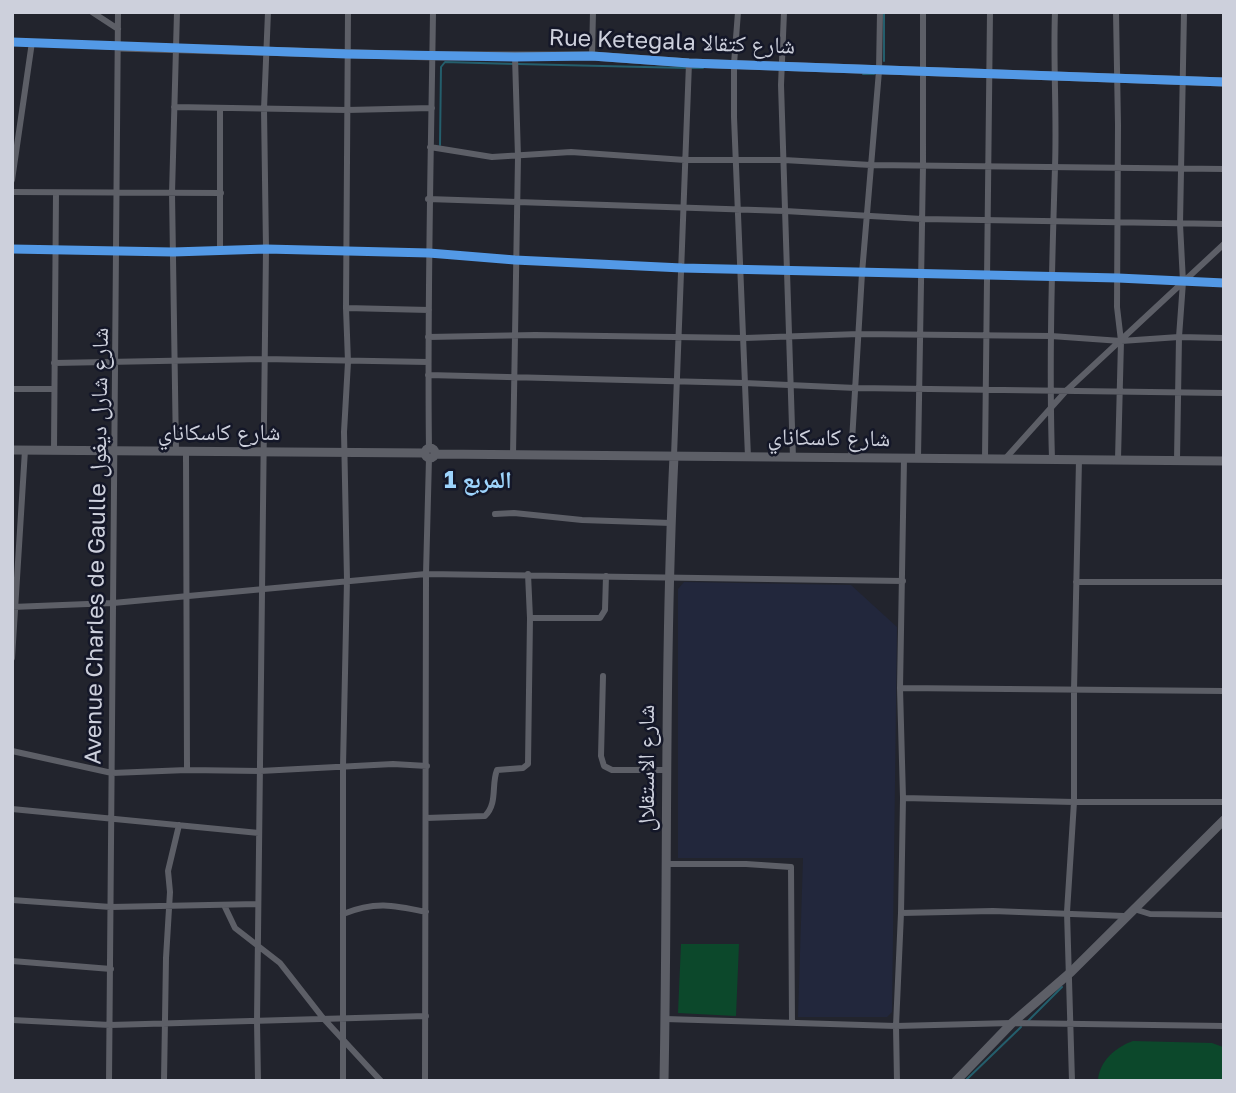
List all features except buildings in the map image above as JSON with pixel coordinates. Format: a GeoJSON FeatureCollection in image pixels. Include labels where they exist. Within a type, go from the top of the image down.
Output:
{"type":"FeatureCollection","features":[{"type":"Feature","properties":{"kind":"street"},"geometry":{"type":"LineString","coordinates":[[92,12],[118,29]]}},
{"type":"Feature","properties":{"kind":"street","name":"Avenue Charles de Gaulle شارع شارل ديغول"},"geometry":{"type":"LineString","coordinates":[[109,1081],[118,12]]}},
{"type":"Feature","properties":{"kind":"street"},"geometry":{"type":"LineString","coordinates":[[177,12],[172,193],[175,362],[187,596],[187,769]]}},
{"type":"Feature","properties":{"kind":"street"},"geometry":{"type":"LineString","coordinates":[[258,1081],[266,249],[264,109],[268,12]]}},
{"type":"Feature","properties":{"kind":"street"},"geometry":{"type":"LineString","coordinates":[[343,1081],[348,12]]}},
{"type":"Feature","properties":{"kind":"street"},"geometry":{"type":"LineString","coordinates":[[425,1081],[428,199],[433,12]]}},
{"type":"Feature","properties":{"kind":"street"},"geometry":{"type":"LineString","coordinates":[[592,56],[593,12]]}},
{"type":"Feature","properties":{"kind":"street"},"geometry":{"type":"LineString","coordinates":[[738,12],[734,64],[748,457]]}},
{"type":"Feature","properties":{"kind":"street"},"geometry":{"type":"LineString","coordinates":[[784,12],[782,65],[793,458]]}},
{"type":"Feature","properties":{"kind":"street"},"geometry":{"type":"LineString","coordinates":[[851,458],[862,272],[879,71],[880,12]]}},
{"type":"Feature","properties":{"kind":"street"},"geometry":{"type":"LineString","coordinates":[[918,458],[923,12]]}},
{"type":"Feature","properties":{"kind":"street"},"geometry":{"type":"LineString","coordinates":[[985,458],[990,12]]}},
{"type":"Feature","properties":{"kind":"street"},"geometry":{"type":"LineString","coordinates":[[1052,459],[1050,408],[1055,12]]}},
{"type":"Feature","properties":{"kind":"street"},"geometry":{"type":"LineString","coordinates":[[1116,12],[1117,307],[1121,341],[1118,459]]}},
{"type":"Feature","properties":{"kind":"street"},"geometry":{"type":"LineString","coordinates":[[1177,460],[1179,337],[1183,282],[1180,224],[1184,12]]}},
{"type":"Feature","properties":{"kind":"street"},"geometry":{"type":"LineString","coordinates":[[12,42],[118,47]]}},
{"type":"Feature","properties":{"kind":"street"},"geometry":{"type":"LineString","coordinates":[[12,180],[32,42]]}},
{"type":"Feature","properties":{"kind":"street","name":"Rue Ketegala شارع كتقالا"},"geometry":{"type":"LineString","coordinates":[[118,47],[432,56],[592,56],[923,73],[1224,82]]}},
{"type":"Feature","properties":{"kind":"street"},"geometry":{"type":"LineString","coordinates":[[513,455],[517,157],[515,57]]}},
{"type":"Feature","properties":{"kind":"street"},"geometry":{"type":"LineString","coordinates":[[674,456],[689,63]]}},
{"type":"Feature","properties":{"kind":"street"},"geometry":{"type":"LineString","coordinates":[[174,107],[347,110],[432,108]]}},
{"type":"Feature","properties":{"kind":"street"},"geometry":{"type":"LineString","coordinates":[[220,108],[220,251]]}},
{"type":"Feature","properties":{"kind":"street"},"geometry":{"type":"LineString","coordinates":[[430,147],[474,156],[517,157],[570,152],[685,160],[784,160],[871,165],[1224,169]]}},
{"type":"Feature","properties":{"kind":"street"},"geometry":{"type":"LineString","coordinates":[[12,192],[221,192]]}},
{"type":"Feature","properties":{"kind":"street"},"geometry":{"type":"LineString","coordinates":[[54,450],[56,193]]}},
{"type":"Feature","properties":{"kind":"street"},"geometry":{"type":"LineString","coordinates":[[428,199],[614,204],[922,219],[1224,224]]}},
{"type":"Feature","properties":{"kind":"street"},"geometry":{"type":"LineString","coordinates":[[1005,458],[1066,391],[1224,244]]}},
{"type":"Feature","properties":{"kind":"street"},"geometry":{"type":"LineString","coordinates":[[12,249],[173,252],[266,249],[429,253],[682,268],[1224,283]]}},
{"type":"Feature","properties":{"kind":"street"},"geometry":{"type":"LineString","coordinates":[[346,308],[429,310]]}},
{"type":"Feature","properties":{"kind":"street"},"geometry":{"type":"LineString","coordinates":[[428,337],[745,338],[920,334],[1051,336],[1121,341],[1179,337],[1224,338]]}},
{"type":"Feature","properties":{"kind":"street"},"geometry":{"type":"LineString","coordinates":[[54,363],[263,359],[428,362]]}},
{"type":"Feature","properties":{"kind":"street"},"geometry":{"type":"LineString","coordinates":[[428,375],[856,388],[1224,393]]}},
{"type":"Feature","properties":{"kind":"street"},"geometry":{"type":"LineString","coordinates":[[12,388],[54,389]]}},
{"type":"Feature","properties":{"kind":"street","name":"شارع كاسكاناي"},"geometry":{"type":"LineString","coordinates":[[12,450],[1224,461]]}},
{"type":"Feature","properties":{"kind":"street"},"geometry":{"type":"LineString","coordinates":[[12,658],[25,450]]}},
{"type":"Feature","properties":{"kind":"street","name":"شارع الاستقلال"},"geometry":{"type":"LineString","coordinates":[[664,1081],[668,577],[674,456]]}},
{"type":"Feature","properties":{"kind":"street"},"geometry":{"type":"LineString","coordinates":[[897,1081],[896,1026],[903,798],[900,688],[904,459]]}},
{"type":"Feature","properties":{"kind":"street"},"geometry":{"type":"LineString","coordinates":[[1072,1081],[1068,912],[1074,802],[1079,460]]}},
{"type":"Feature","properties":{"kind":"street"},"geometry":{"type":"LineString","coordinates":[[495,514],[671,523]]}},
{"type":"Feature","properties":{"kind":"street"},"geometry":{"type":"LineString","coordinates":[[14,607],[113,603],[426,574],[903,581]]}},
{"type":"Feature","properties":{"kind":"street"},"geometry":{"type":"LineString","coordinates":[[426,818],[485,816],[493,801],[494,777],[498,770],[523,768],[528,764],[528,575]]}},
{"type":"Feature","properties":{"kind":"street"},"geometry":{"type":"LineString","coordinates":[[530,618],[600,618],[605,610],[606,576]]}},
{"type":"Feature","properties":{"kind":"street"},"geometry":{"type":"LineString","coordinates":[[1076,582],[1224,582]]}},
{"type":"Feature","properties":{"kind":"street"},"geometry":{"type":"LineString","coordinates":[[603,676],[601,756],[604,766],[612,770],[666,770]]}},
{"type":"Feature","properties":{"kind":"street"},"geometry":{"type":"LineString","coordinates":[[900,688],[1224,691]]}},
{"type":"Feature","properties":{"kind":"street"},"geometry":{"type":"LineString","coordinates":[[12,751],[112,773],[187,769],[260,771],[393,764],[427,766]]}},
{"type":"Feature","properties":{"kind":"street"},"geometry":{"type":"LineString","coordinates":[[903,798],[1224,802]]}},
{"type":"Feature","properties":{"kind":"street"},"geometry":{"type":"LineString","coordinates":[[12,809],[259,832]]}},
{"type":"Feature","properties":{"kind":"street"},"geometry":{"type":"LineString","coordinates":[[956,1081],[1012,1024],[1071,972],[1132,908],[1224,820]]}},
{"type":"Feature","properties":{"kind":"street"},"geometry":{"type":"LineString","coordinates":[[164,1081],[169,860],[179,825]]}},
{"type":"Feature","properties":{"kind":"street"},"geometry":{"type":"LineString","coordinates":[[666,864],[791,867],[792,1023]]}},
{"type":"Feature","properties":{"kind":"street"},"geometry":{"type":"LineString","coordinates":[[12,900],[111,907],[258,904]]}},
{"type":"Feature","properties":{"kind":"street"},"geometry":{"type":"LineString","coordinates":[[343,914],[376,904],[426,912]]}},
{"type":"Feature","properties":{"kind":"street"},"geometry":{"type":"LineString","coordinates":[[224,905],[235,928],[280,963],[323,1018],[381,1081]]}},
{"type":"Feature","properties":{"kind":"street"},"geometry":{"type":"LineString","coordinates":[[1132,908],[1150,914],[1224,915]]}},
{"type":"Feature","properties":{"kind":"street"},"geometry":{"type":"LineString","coordinates":[[901,914],[961,911],[1068,912],[1124,916]]}},
{"type":"Feature","properties":{"kind":"street"},"geometry":{"type":"LineString","coordinates":[[12,961],[111,969]]}},
{"type":"Feature","properties":{"kind":"street"},"geometry":{"type":"LineString","coordinates":[[12,1020],[110,1025],[426,1016]]}},
{"type":"Feature","properties":{"kind":"street"},"geometry":{"type":"LineString","coordinates":[[665,1019],[896,1026],[1224,1026]]}},
{"type":"Feature","properties":{"kind":"shaded area"},"geometry":{"type":"Polygon","coordinates":[[[684,582],[851,585],[897,627],[892,1012],[887,1017],[798,1017],[803,858],[678,858],[678,589],[684,582]]]}},
{"type":"Feature","properties":{"kind":"green space"},"geometry":{"type":"Polygon","coordinates":[[[681,944],[739,944],[736,1016],[678,1013],[681,944]]]}},
{"type":"Feature","properties":{"kind":"green space"},"geometry":{"type":"Polygon","coordinates":[[[1133,1041],[1212,1043],[1223,1047],[1224,1081],[1098,1081],[1105,1061],[1120,1047],[1133,1041]]]}},
{"type":"Feature","properties":{"kind":"waterway"},"geometry":{"type":"LineString","coordinates":[[884,12],[884,61]]}},
{"type":"Feature","properties":{"kind":"waterway"},"geometry":{"type":"LineString","coordinates":[[440,145],[441,67],[445,62],[514,64]]}},
{"type":"Feature","properties":{"kind":"waterway"},"geometry":{"type":"LineString","coordinates":[[518,64],[687,68]]}},
{"type":"Feature","properties":{"kind":"waterway"},"geometry":{"type":"LineString","coordinates":[[691,68],[703,68]]}},
{"type":"Feature","properties":{"kind":"waterway"},"geometry":{"type":"LineString","coordinates":[[863,74],[874,74]]}},
{"type":"Feature","properties":{"kind":"waterway"},"geometry":{"type":"LineString","coordinates":[[1028,1021],[1062,987]]}},
{"type":"Feature","properties":{"kind":"waterway"},"geometry":{"type":"LineString","coordinates":[[965,1081],[1021,1027]]}},
{"type":"Feature","properties":{"kind":"cycle path"},"geometry":{"type":"LineString","coordinates":[[12,42],[347,54],[592,56],[689,63],[1224,82]]}},
{"type":"Feature","properties":{"kind":"cycle path"},"geometry":{"type":"LineString","coordinates":[[12,249],[173,252],[266,249],[429,253],[682,268],[1224,283]]}},
{"type":"Feature","properties":{"kind":"district","name":"المربع 1"},"geometry":{"type":"Point","coordinates":[478,480]}}]}
